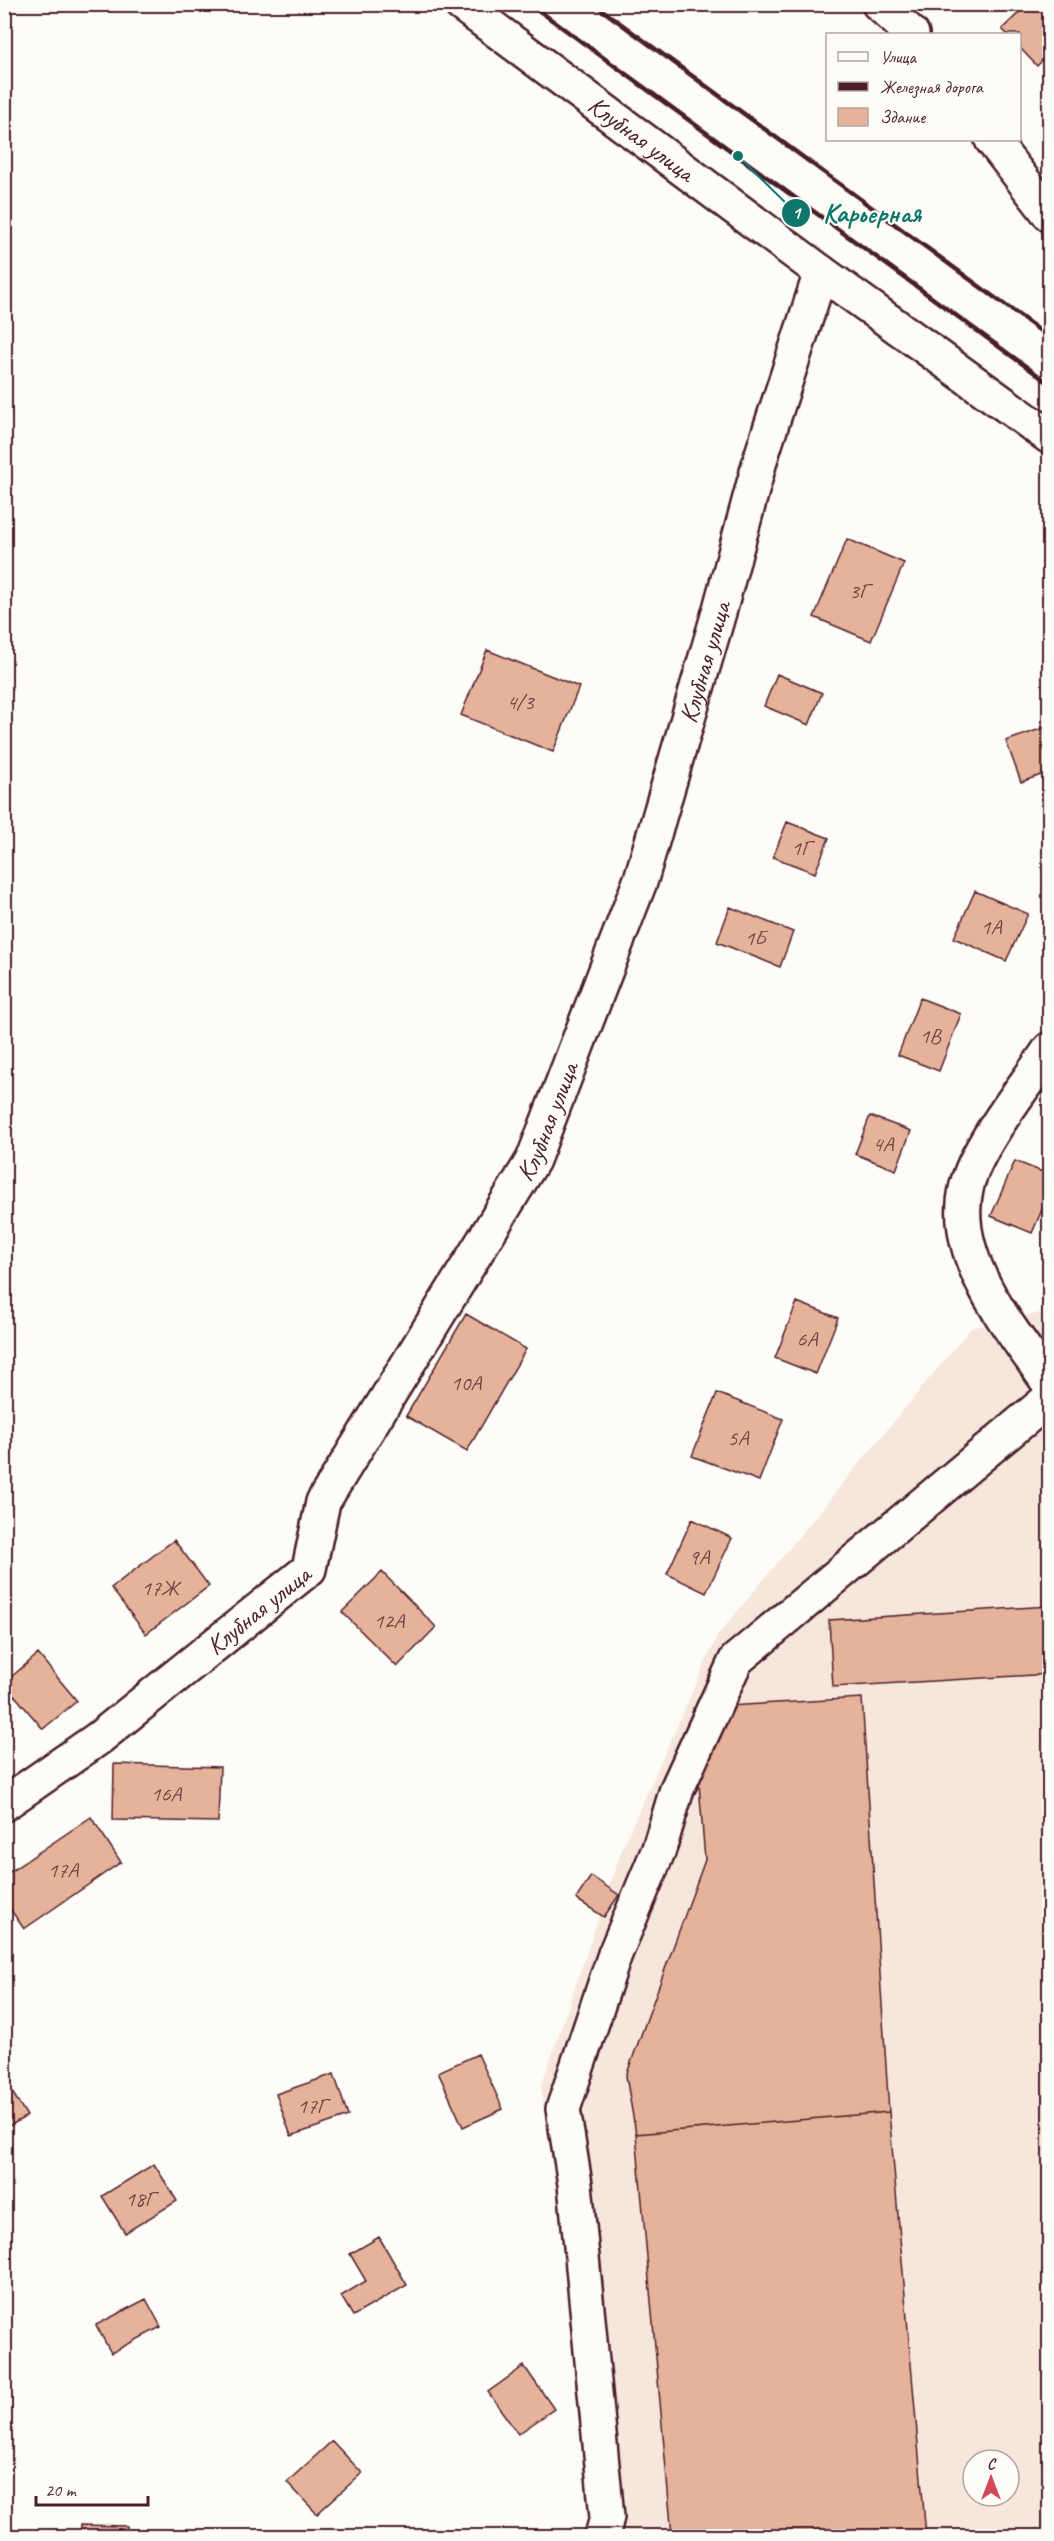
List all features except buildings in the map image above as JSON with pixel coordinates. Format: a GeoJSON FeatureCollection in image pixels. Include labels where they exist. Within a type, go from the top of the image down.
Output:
{"type":"FeatureCollection","features":[{"type":"Feature","properties":{"kind":"street","name":"Клубная улица"},"geometry":{"type":"LineString","coordinates":[[461,4],[821,272],[1050,437]]}},
{"type":"Feature","properties":{"kind":"street"},"geometry":{"type":"LineString","coordinates":[[879,4],[911,33]]}},
{"type":"Feature","properties":{"kind":"street"},"geometry":{"type":"LineString","coordinates":[[993,141],[1050,215]]}},
{"type":"Feature","properties":{"kind":"street","name":"Клубная улица"},"geometry":{"type":"LineString","coordinates":[[4,1804],[99,1738],[309,1569],[323,1502],[533,1160],[641,879],[720,609],[761,458],[821,272]]}},
{"type":"Feature","properties":{"kind":"street"},"geometry":{"type":"LineString","coordinates":[[1050,1049],[985,1146],[967,1185],[963,1224],[969,1254],[993,1301],[1050,1385]]}},
{"type":"Feature","properties":{"kind":"street"},"geometry":{"type":"LineString","coordinates":[[602,2536],[607,2517],[575,2184],[563,2109],[615,1954],[659,1849],[677,1789],[736,1660],[1050,1398]]}},
{"type":"Feature","properties":{"kind":"shaded area"},"geometry":{"type":"Polygon","coordinates":[[[1049,1311],[1049,2536],[605,2536],[541,2087],[623,1846],[718,1635],[971,1328],[1049,1311]]]}},
{"type":"Feature","properties":{"kind":"railway"},"geometry":{"type":"LineString","coordinates":[[530,4],[1050,384]]}},
{"type":"Feature","properties":{"kind":"railway"},"geometry":{"type":"LineString","coordinates":[[594,4],[1050,338]]}},
{"type":"Feature","properties":{"kind":"place","name":"Карьерная"},"geometry":{"type":"Point","coordinates":[738,156]}}]}
